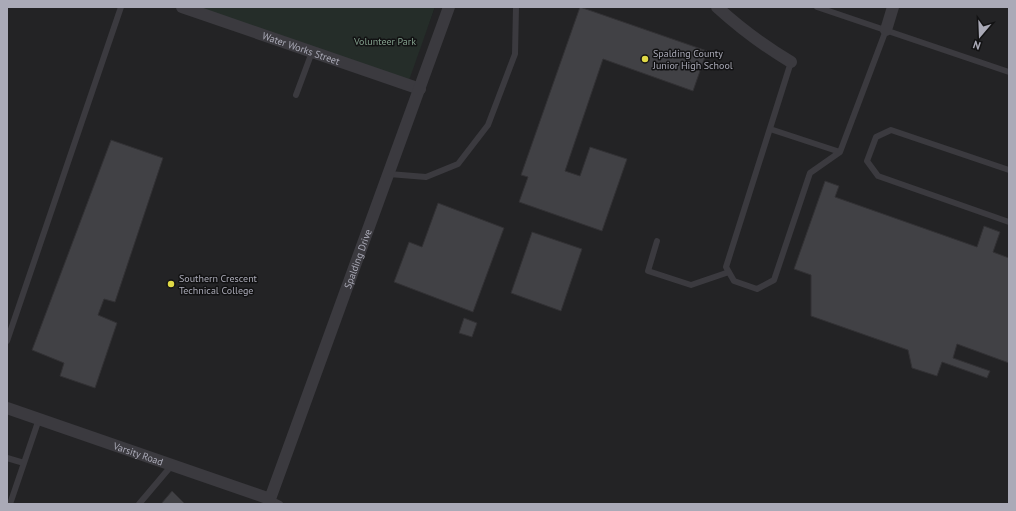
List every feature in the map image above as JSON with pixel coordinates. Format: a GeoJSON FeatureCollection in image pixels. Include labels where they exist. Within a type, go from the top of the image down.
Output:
{"type":"FeatureCollection","features":[{"type":"Feature","properties":{"kind":"street","name":"Water Works Street"},"geometry":{"type":"LineString","coordinates":[[182,7],[420,89]]}},
{"type":"Feature","properties":{"kind":"street","name":"Spalding Drive"},"geometry":{"type":"LineString","coordinates":[[275,501],[449,7]]}},
{"type":"Feature","properties":{"kind":"street"},"geometry":{"type":"LineString","coordinates":[[717,7],[739,27],[791,62]]}},
{"type":"Feature","properties":{"kind":"street"},"geometry":{"type":"LineString","coordinates":[[886,30],[893,7]]}},
{"type":"Feature","properties":{"kind":"street","name":"Varsity Road"},"geometry":{"type":"LineString","coordinates":[[7,408],[275,501]]}},
{"type":"Feature","properties":{"kind":"lane"},"geometry":{"type":"LineString","coordinates":[[7,342],[121,7]]}},
{"type":"Feature","properties":{"kind":"lane"},"geometry":{"type":"LineString","coordinates":[[389,174],[426,177],[458,164],[488,125],[515,54],[516,7]]}},
{"type":"Feature","properties":{"kind":"lane"},"geometry":{"type":"LineString","coordinates":[[818,7],[1009,72]]}},
{"type":"Feature","properties":{"kind":"lane"},"geometry":{"type":"LineString","coordinates":[[791,62],[726,267],[734,281],[757,289],[774,280],[810,174],[840,152],[886,30]]}},
{"type":"Feature","properties":{"kind":"lane"},"geometry":{"type":"LineString","coordinates":[[296,95],[312,52]]}},
{"type":"Feature","properties":{"kind":"lane"},"geometry":{"type":"LineString","coordinates":[[770,129],[840,152]]}},
{"type":"Feature","properties":{"kind":"lane"},"geometry":{"type":"LineString","coordinates":[[1009,170],[892,130],[876,137],[867,161],[878,176],[1009,222]]}},
{"type":"Feature","properties":{"kind":"lane"},"geometry":{"type":"LineString","coordinates":[[657,241],[648,271],[691,285],[729,272]]}},
{"type":"Feature","properties":{"kind":"lane"},"geometry":{"type":"LineString","coordinates":[[10,504],[39,419]]}},
{"type":"Feature","properties":{"kind":"lane"},"geometry":{"type":"LineString","coordinates":[[7,458],[24,463]]}},
{"type":"Feature","properties":{"kind":"lane"},"geometry":{"type":"LineString","coordinates":[[139,504],[172,465]]}},
{"type":"Feature","properties":{"kind":"shaded area"},"geometry":{"type":"Polygon","coordinates":[[[7,7],[185,7],[406,85],[435,7],[1009,7],[1009,504],[7,504],[7,7]]]}},
{"type":"Feature","properties":{"kind":"green space","name":"Volunteer Park"},"geometry":{"type":"Polygon","coordinates":[[[185,7],[435,7],[407,86],[185,7]]]}},
{"type":"Feature","properties":{"kind":"building"},"geometry":{"type":"Polygon","coordinates":[[[580,7],[707,51],[693,91],[603,59],[565,171],[580,176],[590,147],[627,159],[602,231],[519,202],[528,177],[521,175],[580,7]]]}},
{"type":"Feature","properties":{"kind":"building"},"geometry":{"type":"Polygon","coordinates":[[[111,140],[163,158],[115,302],[104,299],[98,315],[117,323],[95,388],[60,376],[64,363],[32,350],[111,140]]]}},
{"type":"Feature","properties":{"kind":"building"},"geometry":{"type":"Polygon","coordinates":[[[825,181],[839,186],[835,197],[977,247],[984,226],[1000,232],[993,252],[1009,258],[1009,363],[957,344],[953,358],[990,371],[987,378],[942,362],[937,376],[912,368],[908,350],[811,316],[811,275],[794,269],[825,181]]]}},
{"type":"Feature","properties":{"kind":"building"},"geometry":{"type":"Polygon","coordinates":[[[438,203],[504,228],[473,312],[394,282],[409,242],[422,247],[438,203]]]}},
{"type":"Feature","properties":{"kind":"building"},"geometry":{"type":"Polygon","coordinates":[[[532,232],[582,249],[561,311],[511,293],[532,232]]]}},
{"type":"Feature","properties":{"kind":"building"},"geometry":{"type":"Polygon","coordinates":[[[464,318],[477,323],[472,337],[459,333],[464,318]]]}},
{"type":"Feature","properties":{"kind":"building"},"geometry":{"type":"Polygon","coordinates":[[[172,491],[185,504],[161,504],[172,491]]]}},
{"type":"Feature","properties":{"kind":"place","name":"Spalding County Junior High School"},"geometry":{"type":"Point","coordinates":[645,59]}},
{"type":"Feature","properties":{"kind":"place","name":"Southern Crescent Technical College"},"geometry":{"type":"Point","coordinates":[171,284]}}]}
